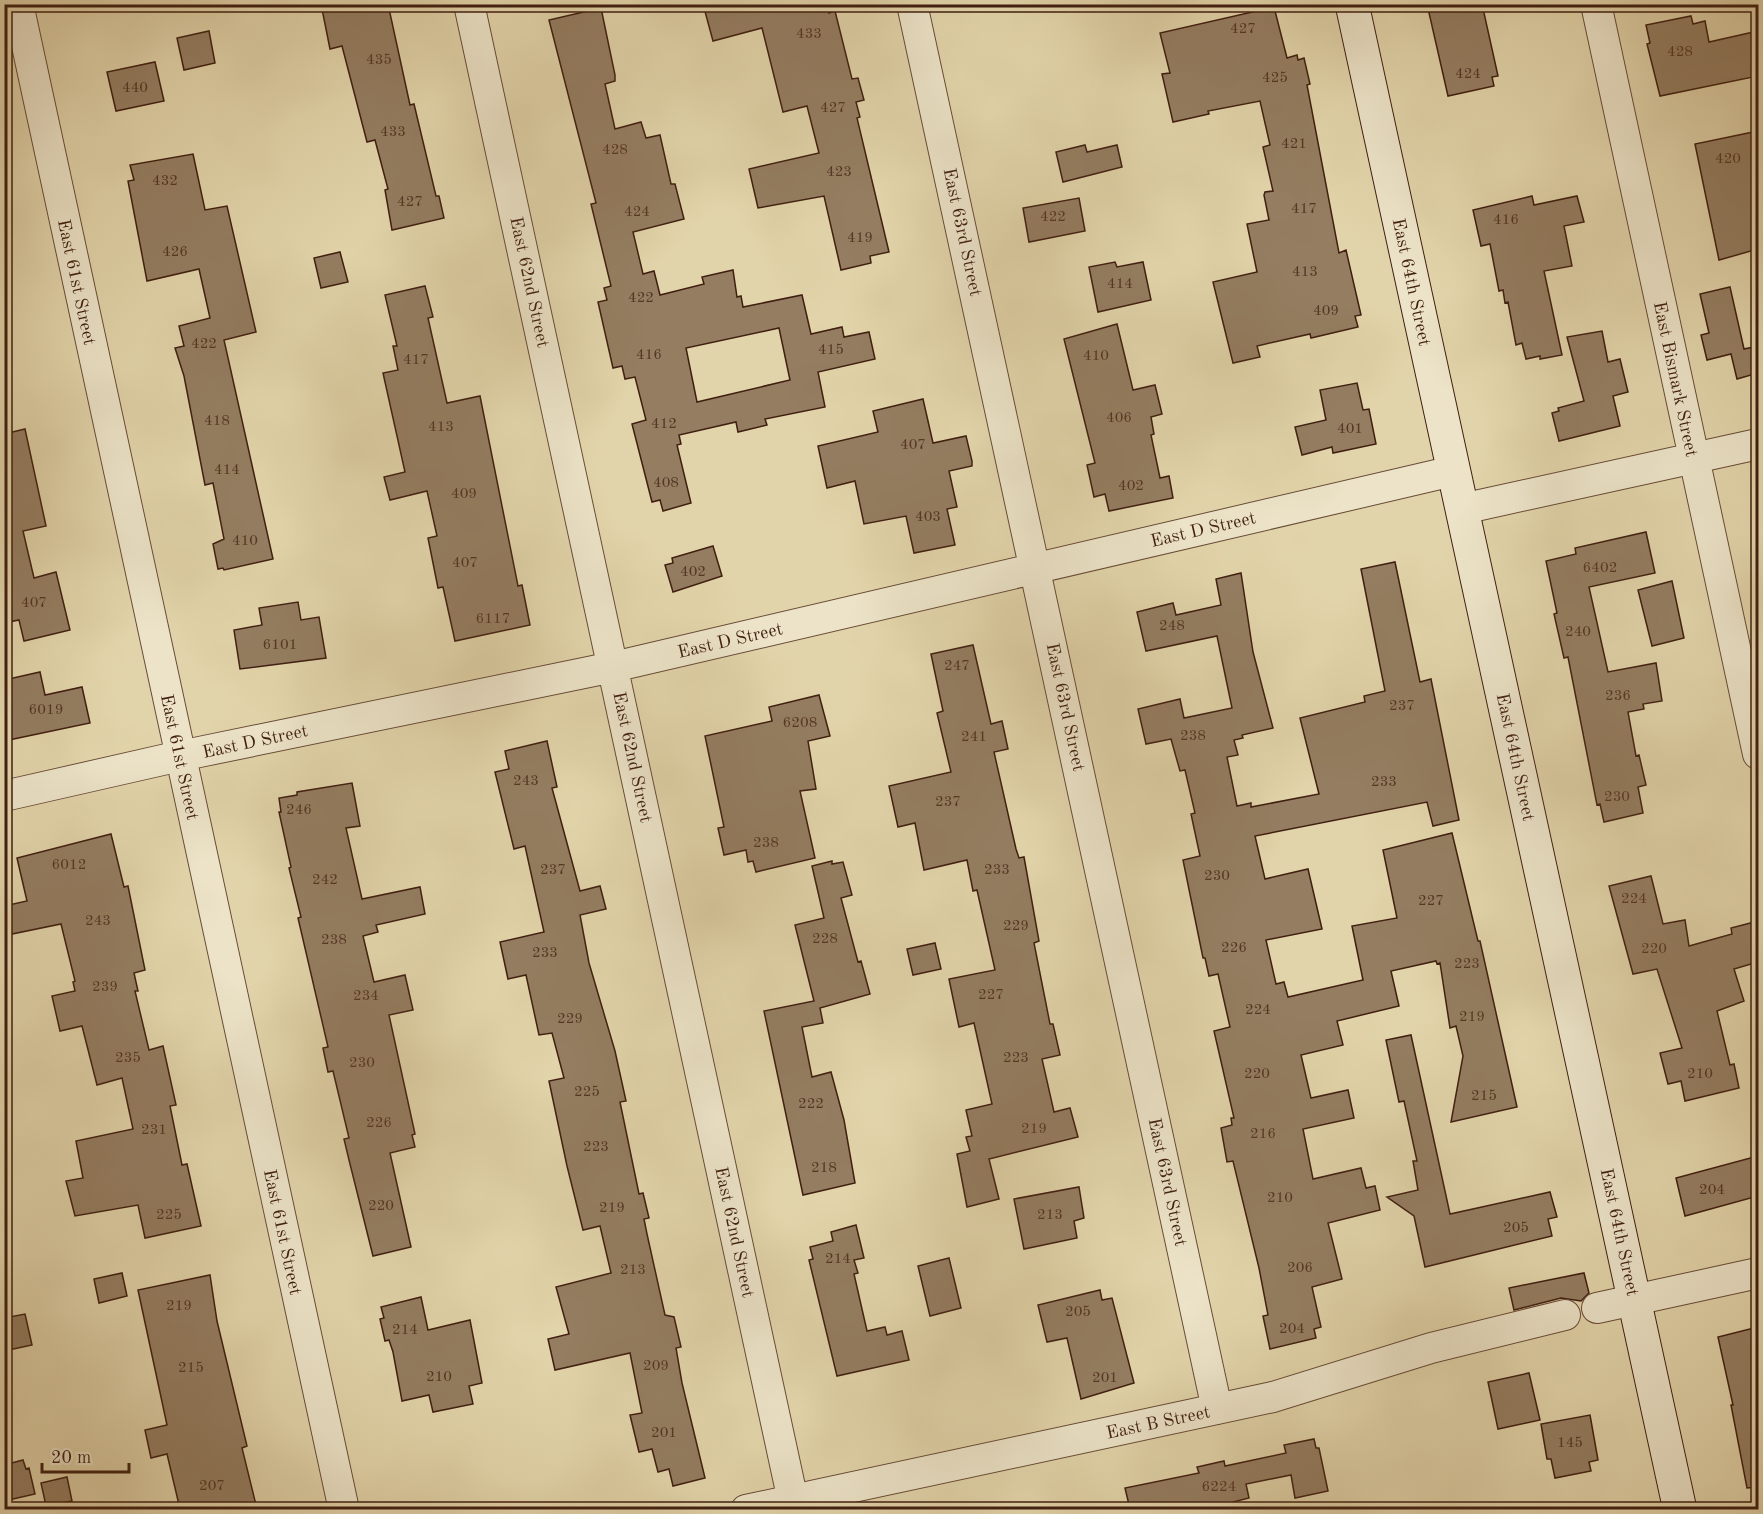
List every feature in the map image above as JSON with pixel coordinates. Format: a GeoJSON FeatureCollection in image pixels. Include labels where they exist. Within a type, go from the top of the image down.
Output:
{"type":"FeatureCollection","features":[{"type":"Feature","properties":{"kind":"street","name":"East 61st Street"},"geometry":{"type":"LineString","coordinates":[[18,4],[344,1509]]}},
{"type":"Feature","properties":{"kind":"street","name":"East 62nd Street"},"geometry":{"type":"LineString","coordinates":[[470,4],[794,1504]]}},
{"type":"Feature","properties":{"kind":"street","name":"East 63rd Street"},"geometry":{"type":"LineString","coordinates":[[912,4],[1037,567],[1217,1409]]}},
{"type":"Feature","properties":{"kind":"street","name":"East 64th Street"},"geometry":{"type":"LineString","coordinates":[[1352,4],[1680,1509]]}},
{"type":"Feature","properties":{"kind":"street","name":"East Bismark Street"},"geometry":{"type":"LineString","coordinates":[[1596,4],[1758,754]]}},
{"type":"Feature","properties":{"kind":"street"},"geometry":{"type":"LineString","coordinates":[[1462,509],[1758,444]]}},
{"type":"Feature","properties":{"kind":"street","name":"East D Street"},"geometry":{"type":"LineString","coordinates":[[4,796],[180,756],[613,667],[1453,471]]}},
{"type":"Feature","properties":{"kind":"street"},"geometry":{"type":"LineString","coordinates":[[1597,1308],[1758,1273]]}},
{"type":"Feature","properties":{"kind":"street","name":"East B Street"},"geometry":{"type":"LineString","coordinates":[[746,1509],[794,1504],[1273,1397],[1431,1348],[1565,1315]]}},
{"type":"Feature","properties":{"kind":"building"},"geometry":{"type":"Polygon","coordinates":[[[321,4],[388,4],[410,105],[414,104],[436,196],[439,196],[444,218],[392,230],[385,190],[388,189],[375,140],[367,142],[342,46],[330,49],[321,4]]]}},
{"type":"Feature","properties":{"kind":"building"},"geometry":{"type":"Polygon","coordinates":[[[703,4],[827,4],[829,13],[835,11],[852,79],[858,78],[864,100],[856,102],[860,117],[857,118],[889,252],[870,256],[871,263],[841,270],[824,196],[758,208],[749,169],[819,153],[807,106],[783,112],[762,28],[713,41],[703,4]]]}},
{"type":"Feature","properties":{"kind":"building"},"geometry":{"type":"Polygon","coordinates":[[[1427,4],[1482,4],[1498,76],[1492,77],[1494,86],[1448,96],[1427,4]]]}},
{"type":"Feature","properties":{"kind":"building"},"geometry":{"type":"Polygon","coordinates":[[[1274,7],[1287,58],[1297,55],[1298,60],[1304,58],[1310,84],[1307,85],[1339,253],[1346,250],[1361,315],[1355,316],[1358,327],[1311,338],[1310,334],[1257,346],[1260,357],[1233,363],[1213,282],[1257,272],[1247,224],[1269,220],[1264,195],[1265,192],[1273,191],[1263,147],[1270,145],[1260,101],[1208,111],[1209,114],[1173,122],[1162,74],[1170,73],[1160,33],[1274,7]]]}},
{"type":"Feature","properties":{"kind":"building"},"geometry":{"type":"Polygon","coordinates":[[[601,8],[615,75],[615,81],[605,84],[615,129],[641,122],[646,138],[660,135],[671,184],[675,184],[684,219],[633,232],[643,274],[654,271],[660,295],[704,284],[702,277],[733,270],[737,297],[741,296],[743,307],[802,295],[811,334],[842,327],[844,337],[869,332],[875,359],[818,372],[825,407],[765,419],[767,425],[738,432],[736,422],[679,435],[681,444],[677,445],[691,503],[663,511],[660,500],[652,502],[632,424],[646,420],[635,377],[625,379],[622,366],[613,368],[598,302],[607,300],[604,288],[611,286],[591,204],[596,203],[549,20],[601,8]],[[779,328],[686,348],[697,402],[790,380],[779,328]]]}},
{"type":"Feature","properties":{"kind":"building"},"geometry":{"type":"Polygon","coordinates":[[[1691,16],[1693,24],[1705,21],[1709,42],[1758,31],[1758,76],[1660,96],[1647,44],[1650,43],[1646,25],[1691,16]]]}},
{"type":"Feature","properties":{"kind":"building"},"geometry":{"type":"Polygon","coordinates":[[[209,31],[215,63],[184,70],[177,38],[209,31]]]}},
{"type":"Feature","properties":{"kind":"building"},"geometry":{"type":"Polygon","coordinates":[[[155,62],[164,101],[116,111],[107,72],[155,62]]]}},
{"type":"Feature","properties":{"kind":"building"},"geometry":{"type":"Polygon","coordinates":[[[1758,131],[1758,249],[1719,260],[1695,144],[1758,131]]]}},
{"type":"Feature","properties":{"kind":"building"},"geometry":{"type":"Polygon","coordinates":[[[1085,145],[1087,152],[1117,145],[1122,167],[1063,182],[1056,152],[1085,145]]]}},
{"type":"Feature","properties":{"kind":"building"},"geometry":{"type":"Polygon","coordinates":[[[193,154],[205,210],[227,206],[256,332],[224,340],[273,559],[224,570],[223,568],[218,569],[213,544],[224,539],[213,483],[205,485],[184,376],[175,348],[184,346],[179,326],[210,318],[199,269],[147,281],[128,181],[134,180],[130,165],[193,154]]]}},
{"type":"Feature","properties":{"kind":"building"},"geometry":{"type":"Polygon","coordinates":[[[1532,196],[1534,205],[1577,196],[1584,222],[1564,226],[1572,266],[1544,271],[1562,355],[1540,359],[1540,356],[1526,359],[1522,343],[1516,345],[1508,302],[1505,303],[1503,290],[1499,291],[1490,244],[1481,246],[1473,210],[1532,196]]]}},
{"type":"Feature","properties":{"kind":"building"},"geometry":{"type":"Polygon","coordinates":[[[1079,198],[1085,231],[1029,242],[1023,208],[1079,198]]]}},
{"type":"Feature","properties":{"kind":"building"},"geometry":{"type":"Polygon","coordinates":[[[340,252],[348,282],[321,288],[314,258],[340,252]]]}},
{"type":"Feature","properties":{"kind":"building"},"geometry":{"type":"Polygon","coordinates":[[[1115,262],[1117,267],[1143,262],[1151,300],[1098,312],[1089,267],[1115,262]]]}},
{"type":"Feature","properties":{"kind":"building"},"geometry":{"type":"Polygon","coordinates":[[[425,286],[433,317],[428,318],[447,403],[480,396],[518,586],[522,585],[530,625],[455,641],[443,587],[438,588],[428,538],[437,536],[427,491],[390,500],[384,477],[405,472],[383,373],[398,370],[393,346],[397,346],[385,295],[425,286]]]}},
{"type":"Feature","properties":{"kind":"building"},"geometry":{"type":"Polygon","coordinates":[[[1730,287],[1744,349],[1758,346],[1758,373],[1737,379],[1731,354],[1707,360],[1701,335],[1709,333],[1700,294],[1730,287]]]}},
{"type":"Feature","properties":{"kind":"building"},"geometry":{"type":"Polygon","coordinates":[[[1117,324],[1133,390],[1155,385],[1162,414],[1151,417],[1154,434],[1151,435],[1160,478],[1169,476],[1173,498],[1109,511],[1105,494],[1094,497],[1087,465],[1095,463],[1064,339],[1117,324]]]}},
{"type":"Feature","properties":{"kind":"building"},"geometry":{"type":"Polygon","coordinates":[[[1602,331],[1608,362],[1620,359],[1628,392],[1613,396],[1620,426],[1559,441],[1552,413],[1559,411],[1558,408],[1584,401],[1567,337],[1602,331]]]}},
{"type":"Feature","properties":{"kind":"building"},"geometry":{"type":"Polygon","coordinates":[[[1357,383],[1363,410],[1369,409],[1376,444],[1333,453],[1332,447],[1302,455],[1295,427],[1326,420],[1320,390],[1357,383]]]}},
{"type":"Feature","properties":{"kind":"building"},"geometry":{"type":"Polygon","coordinates":[[[923,399],[933,443],[966,436],[972,466],[949,471],[957,507],[947,509],[955,545],[914,553],[906,516],[864,524],[855,481],[827,488],[818,446],[878,432],[873,411],[923,399]]]}},
{"type":"Feature","properties":{"kind":"building"},"geometry":{"type":"Polygon","coordinates":[[[25,429],[46,526],[23,531],[34,578],[56,572],[70,630],[24,641],[19,620],[4,623],[4,434],[25,429]]]}},
{"type":"Feature","properties":{"kind":"building"},"geometry":{"type":"Polygon","coordinates":[[[1646,532],[1655,573],[1589,587],[1608,672],[1656,663],[1662,701],[1643,704],[1644,709],[1628,712],[1636,756],[1639,755],[1646,785],[1638,787],[1643,813],[1604,822],[1600,804],[1597,805],[1568,657],[1564,658],[1554,614],[1557,613],[1546,561],[1576,554],[1575,548],[1646,532]]]}},
{"type":"Feature","properties":{"kind":"building"},"geometry":{"type":"Polygon","coordinates":[[[713,546],[722,576],[673,592],[665,565],[673,563],[672,558],[713,546]]]}},
{"type":"Feature","properties":{"kind":"building"},"geometry":{"type":"Polygon","coordinates":[[[1395,562],[1420,682],[1431,679],[1459,820],[1433,826],[1427,802],[1255,836],[1265,879],[1308,869],[1322,929],[1266,940],[1276,984],[1284,982],[1288,997],[1363,980],[1352,926],[1397,918],[1383,850],[1452,833],[1478,941],[1480,941],[1517,1107],[1451,1122],[1463,1056],[1456,1026],[1450,1028],[1440,963],[1437,964],[1436,961],[1391,971],[1399,1006],[1337,1021],[1343,1045],[1301,1055],[1311,1098],[1348,1090],[1354,1118],[1303,1129],[1313,1179],[1361,1168],[1366,1188],[1375,1186],[1380,1210],[1328,1223],[1342,1279],[1312,1287],[1321,1327],[1314,1329],[1316,1338],[1270,1349],[1263,1316],[1268,1315],[1259,1268],[1233,1161],[1227,1162],[1221,1128],[1232,1125],[1231,1118],[1234,1118],[1214,1031],[1230,1027],[1218,974],[1209,976],[1205,958],[1203,958],[1183,860],[1200,856],[1191,814],[1195,813],[1185,770],[1180,771],[1171,739],[1146,744],[1138,709],[1180,699],[1184,718],[1232,708],[1217,636],[1146,651],[1137,612],[1173,603],[1176,615],[1221,605],[1216,579],[1241,573],[1253,652],[1273,728],[1242,735],[1243,738],[1234,740],[1238,755],[1227,757],[1237,806],[1251,803],[1251,807],[1319,794],[1300,718],[1365,702],[1364,696],[1385,691],[1361,569],[1395,562]]]}},
{"type":"Feature","properties":{"kind":"building"},"geometry":{"type":"Polygon","coordinates":[[[1672,581],[1684,638],[1652,646],[1638,590],[1672,581]]]}},
{"type":"Feature","properties":{"kind":"building"},"geometry":{"type":"Polygon","coordinates":[[[298,602],[301,620],[319,617],[326,658],[240,669],[234,630],[262,625],[259,608],[298,602]]]}},
{"type":"Feature","properties":{"kind":"building"},"geometry":{"type":"Polygon","coordinates":[[[973,645],[991,724],[1002,721],[1008,749],[994,752],[1016,849],[1019,858],[1024,857],[1039,941],[1034,943],[1050,1024],[1053,1024],[1060,1055],[1042,1059],[1054,1112],[1070,1108],[1078,1137],[989,1159],[999,1199],[967,1207],[957,1154],[970,1151],[966,1137],[972,1136],[966,1110],[992,1104],[974,1023],[959,1027],[949,979],[995,970],[977,890],[973,891],[967,860],[924,870],[915,823],[898,827],[889,786],[951,772],[937,713],[943,711],[931,654],[973,645]]]}},
{"type":"Feature","properties":{"kind":"building"},"geometry":{"type":"Polygon","coordinates":[[[40,672],[45,695],[82,687],[90,723],[4,741],[4,680],[40,672]]]}},
{"type":"Feature","properties":{"kind":"building"},"geometry":{"type":"Polygon","coordinates":[[[819,695],[830,736],[808,741],[816,789],[800,791],[815,858],[756,872],[753,861],[748,862],[746,850],[724,855],[718,828],[724,827],[705,736],[772,721],[769,707],[819,695]]]}},
{"type":"Feature","properties":{"kind":"building"},"geometry":{"type":"Polygon","coordinates":[[[547,741],[557,787],[552,788],[580,891],[600,886],[606,909],[580,915],[589,963],[615,1051],[626,1101],[620,1102],[639,1194],[643,1193],[649,1218],[644,1219],[665,1315],[674,1317],[681,1347],[676,1348],[682,1383],[705,1478],[673,1486],[669,1469],[658,1472],[652,1449],[639,1452],[630,1415],[642,1413],[630,1353],[555,1370],[548,1339],[569,1334],[556,1287],[611,1273],[600,1226],[583,1230],[567,1166],[549,1081],[564,1078],[552,1033],[539,1035],[526,975],[508,979],[500,942],[544,932],[525,846],[514,849],[495,772],[509,769],[505,751],[547,741]]]}},
{"type":"Feature","properties":{"kind":"building"},"geometry":{"type":"Polygon","coordinates":[[[352,783],[360,826],[346,828],[362,899],[420,887],[425,914],[376,925],[378,932],[363,936],[374,982],[405,975],[413,1010],[389,1015],[415,1134],[412,1135],[415,1147],[390,1153],[411,1247],[373,1256],[344,1139],[349,1138],[333,1071],[328,1072],[323,1048],[328,1047],[298,918],[301,917],[279,812],[281,812],[279,798],[297,795],[297,792],[352,783]]]}},
{"type":"Feature","properties":{"kind":"building"},"geometry":{"type":"Polygon","coordinates":[[[111,834],[124,887],[128,886],[145,970],[134,973],[138,991],[135,991],[149,1050],[163,1046],[176,1105],[170,1106],[182,1165],[187,1164],[201,1226],[145,1238],[138,1205],[75,1216],[66,1181],[83,1178],[76,1141],[133,1129],[122,1078],[97,1085],[82,1026],[60,1031],[52,996],[75,991],[73,982],[75,981],[61,924],[7,935],[4,923],[4,906],[27,901],[17,858],[111,834]]]}},
{"type":"Feature","properties":{"kind":"building"},"geometry":{"type":"Polygon","coordinates":[[[832,861],[832,864],[843,862],[852,895],[841,898],[858,962],[861,961],[870,994],[820,1008],[823,1023],[802,1027],[812,1077],[831,1072],[844,1120],[855,1183],[803,1195],[764,1011],[814,1001],[795,925],[824,918],[812,866],[832,861]]]}},
{"type":"Feature","properties":{"kind":"building"},"geometry":{"type":"Polygon","coordinates":[[[1651,876],[1663,924],[1685,920],[1689,946],[1732,934],[1731,928],[1758,921],[1758,962],[1734,969],[1744,1001],[1717,1011],[1730,1065],[1734,1064],[1739,1088],[1685,1101],[1681,1081],[1668,1084],[1660,1053],[1682,1048],[1657,969],[1633,974],[1609,886],[1651,876]]]}},
{"type":"Feature","properties":{"kind":"building"},"geometry":{"type":"Polygon","coordinates":[[[935,943],[941,969],[913,975],[907,949],[935,943]]]}},
{"type":"Feature","properties":{"kind":"building"},"geometry":{"type":"Polygon","coordinates":[[[1411,1035],[1450,1214],[1550,1192],[1557,1217],[1548,1219],[1552,1236],[1425,1267],[1414,1216],[1387,1197],[1418,1190],[1413,1161],[1417,1161],[1404,1101],[1399,1102],[1386,1040],[1411,1035]]]}},
{"type":"Feature","properties":{"kind":"building"},"geometry":{"type":"Polygon","coordinates":[[[1758,1156],[1758,1196],[1685,1216],[1676,1178],[1758,1156]]]}},
{"type":"Feature","properties":{"kind":"building"},"geometry":{"type":"Polygon","coordinates":[[[1079,1187],[1084,1218],[1074,1221],[1077,1238],[1024,1249],[1014,1199],[1079,1187]]]}},
{"type":"Feature","properties":{"kind":"building"},"geometry":{"type":"Polygon","coordinates":[[[856,1225],[864,1258],[854,1260],[858,1273],[854,1274],[867,1331],[885,1327],[887,1335],[902,1331],[909,1360],[837,1376],[809,1260],[813,1259],[810,1247],[833,1241],[831,1232],[856,1225]]]}},
{"type":"Feature","properties":{"kind":"building"},"geometry":{"type":"Polygon","coordinates":[[[949,1258],[961,1308],[930,1316],[918,1266],[949,1258]]]}},
{"type":"Feature","properties":{"kind":"building"},"geometry":{"type":"Polygon","coordinates":[[[122,1273],[127,1296],[99,1303],[94,1279],[122,1273]]]}},
{"type":"Feature","properties":{"kind":"building"},"geometry":{"type":"Polygon","coordinates":[[[1584,1273],[1589,1293],[1581,1301],[1561,1298],[1514,1310],[1509,1288],[1584,1273]]]}},
{"type":"Feature","properties":{"kind":"building"},"geometry":{"type":"Polygon","coordinates":[[[210,1275],[217,1321],[247,1446],[242,1448],[257,1509],[180,1509],[167,1454],[151,1458],[145,1430],[167,1425],[138,1290],[210,1275]]]}},
{"type":"Feature","properties":{"kind":"building"},"geometry":{"type":"Polygon","coordinates":[[[1100,1290],[1102,1300],[1112,1298],[1134,1383],[1081,1399],[1067,1338],[1047,1342],[1038,1305],[1100,1290]]]}},
{"type":"Feature","properties":{"kind":"building"},"geometry":{"type":"Polygon","coordinates":[[[421,1297],[428,1330],[470,1320],[482,1383],[469,1386],[473,1404],[433,1412],[429,1395],[402,1401],[393,1352],[389,1340],[385,1341],[380,1319],[384,1318],[381,1307],[421,1297]]]}},
{"type":"Feature","properties":{"kind":"building"},"geometry":{"type":"Polygon","coordinates":[[[25,1314],[32,1345],[4,1351],[4,1318],[25,1314]]]}},
{"type":"Feature","properties":{"kind":"building"},"geometry":{"type":"Polygon","coordinates":[[[1758,1327],[1758,1487],[1747,1488],[1731,1405],[1733,1405],[1718,1337],[1758,1327]]]}},
{"type":"Feature","properties":{"kind":"building"},"geometry":{"type":"Polygon","coordinates":[[[1529,1373],[1540,1420],[1498,1429],[1488,1382],[1529,1373]]]}},
{"type":"Feature","properties":{"kind":"building"},"geometry":{"type":"Polygon","coordinates":[[[1590,1415],[1598,1460],[1589,1462],[1591,1471],[1555,1478],[1551,1459],[1547,1459],[1541,1424],[1590,1415]]]}},
{"type":"Feature","properties":{"kind":"building"},"geometry":{"type":"Polygon","coordinates":[[[1314,1439],[1316,1448],[1319,1448],[1328,1491],[1295,1498],[1291,1475],[1246,1484],[1249,1498],[1233,1502],[1235,1509],[1130,1509],[1125,1488],[1199,1473],[1197,1467],[1224,1461],[1225,1466],[1286,1453],[1284,1445],[1314,1439]]]}},
{"type":"Feature","properties":{"kind":"building"},"geometry":{"type":"Polygon","coordinates":[[[23,1460],[26,1469],[29,1468],[35,1494],[4,1501],[4,1465],[23,1460]]]}},
{"type":"Feature","properties":{"kind":"building"},"geometry":{"type":"Polygon","coordinates":[[[67,1477],[72,1501],[46,1506],[41,1483],[67,1477]]]}}]}
